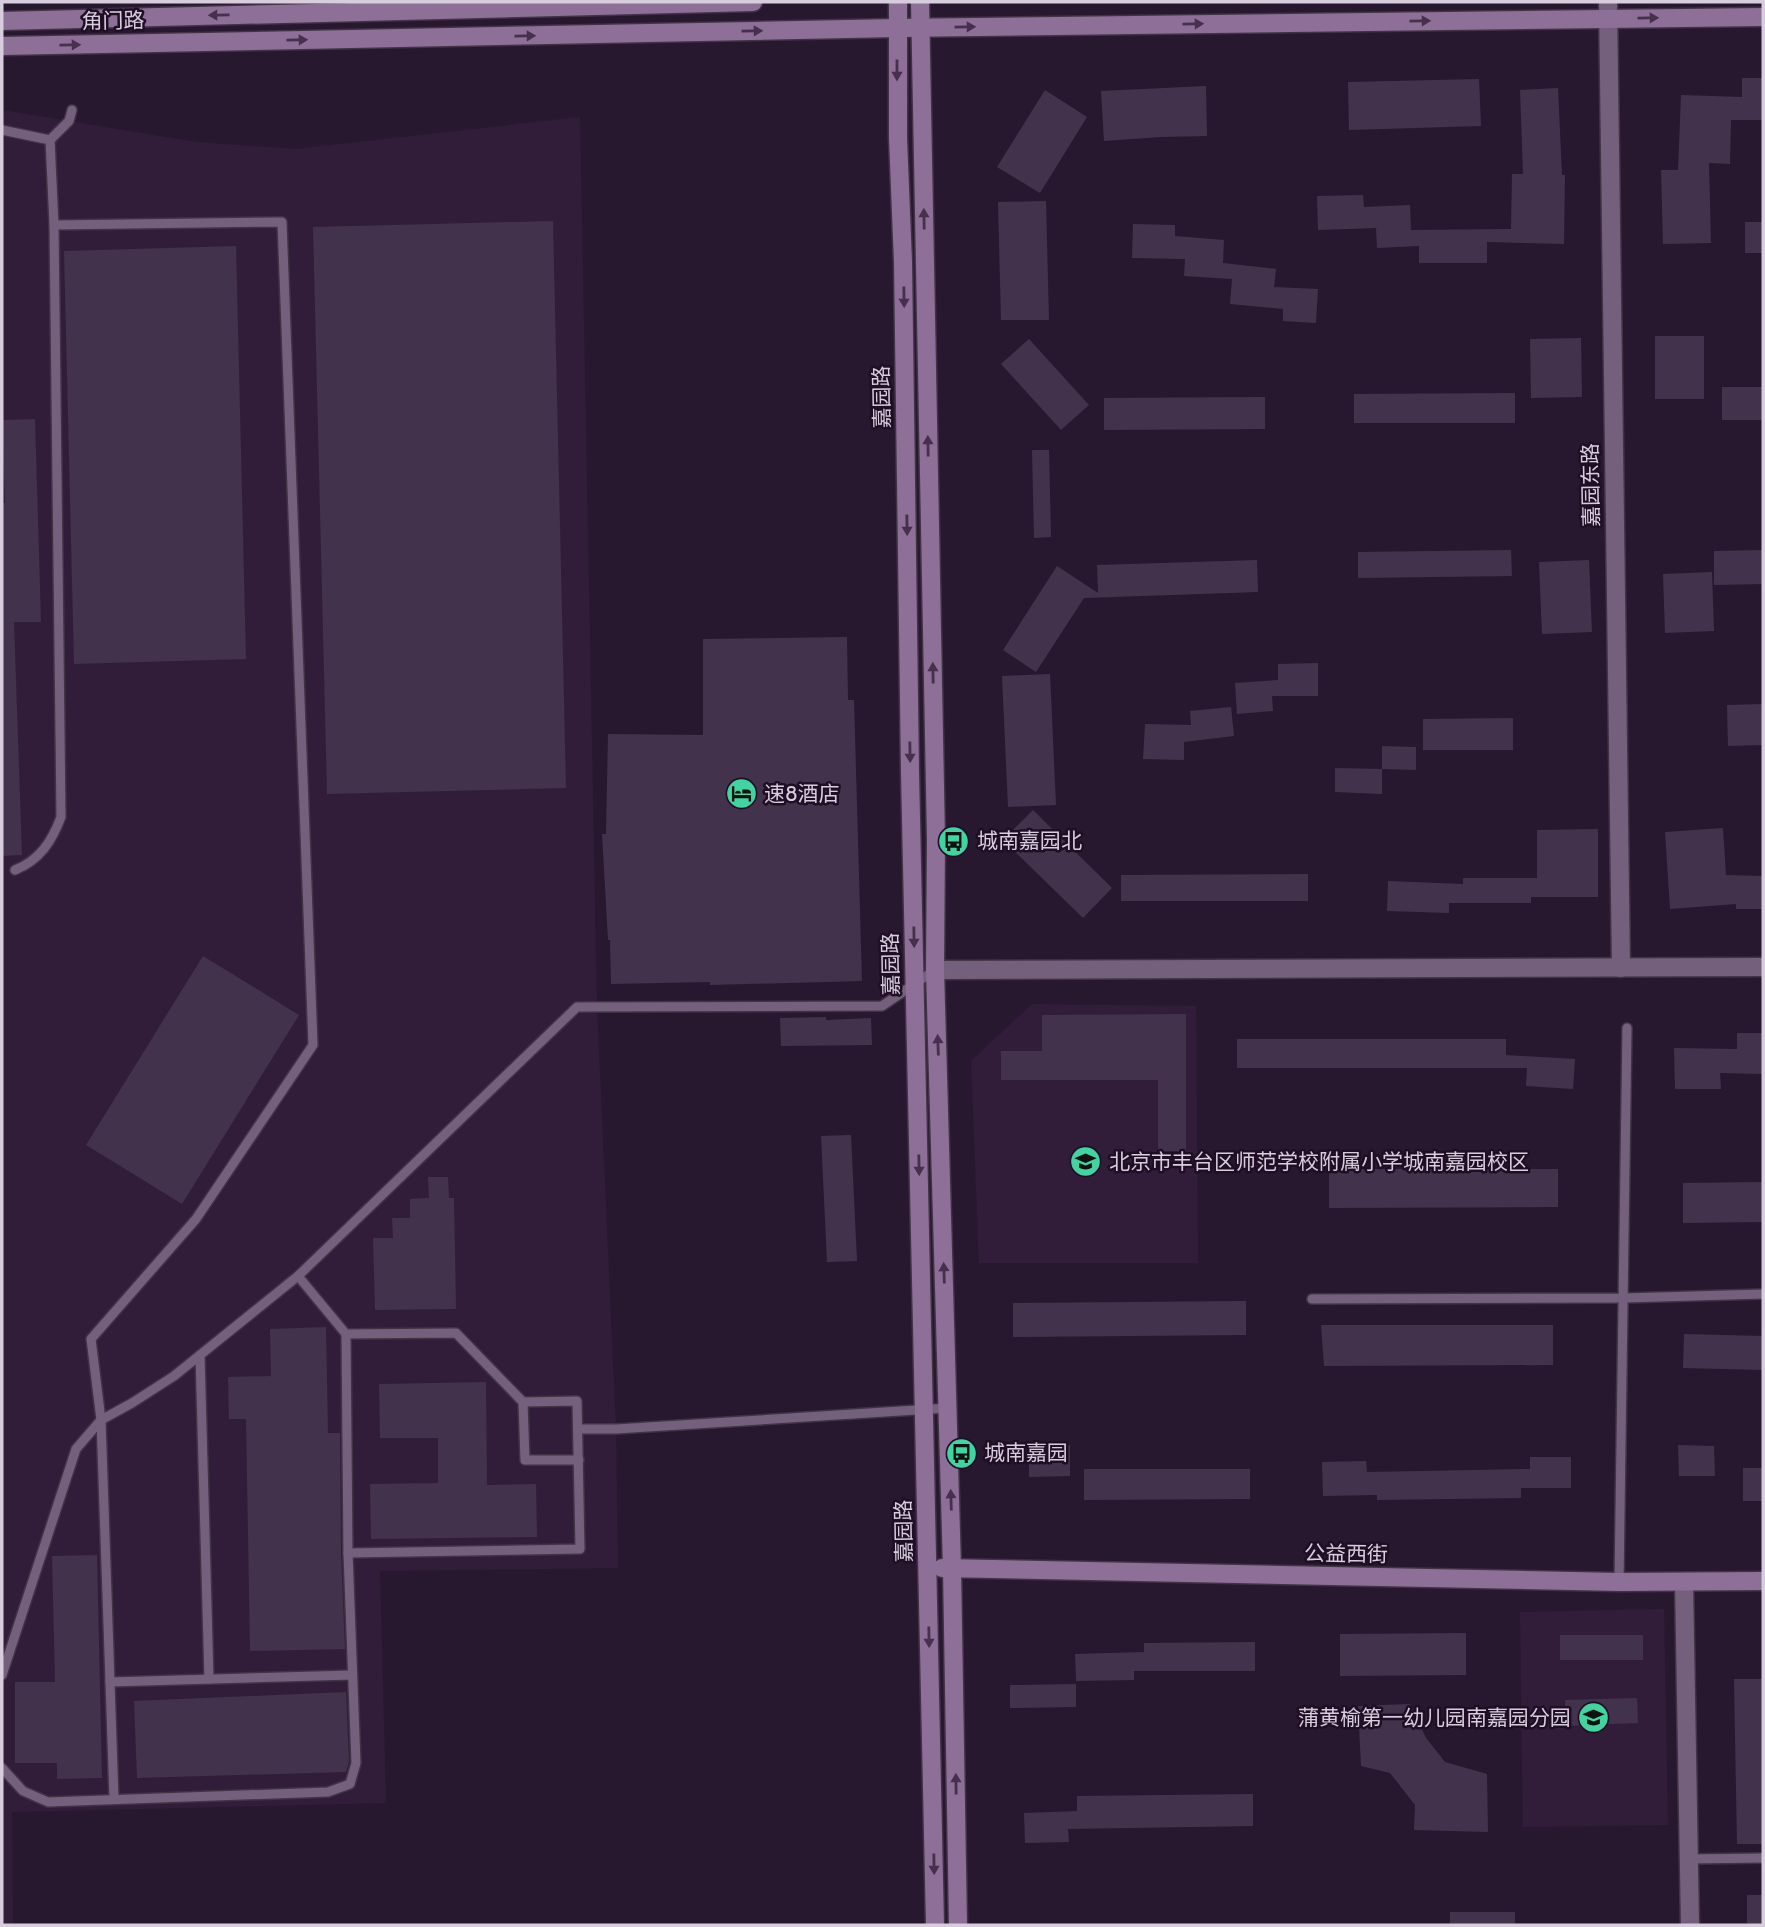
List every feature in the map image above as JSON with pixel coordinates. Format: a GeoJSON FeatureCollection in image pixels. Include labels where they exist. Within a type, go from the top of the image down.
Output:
{"type":"FeatureCollection","features":[{"type":"Feature","properties":{"kind":"main road","name":"角门路"},"geometry":{"type":"LineString","coordinates":[[2,21],[753,2]]}},
{"type":"Feature","properties":{"kind":"main road","name":"嘉园路"},"geometry":{"type":"LineString","coordinates":[[898,2],[898,138],[903,262],[914,984],[935,1925]]}},
{"type":"Feature","properties":{"kind":"main road"},"geometry":{"type":"LineString","coordinates":[[920,2],[936,826],[935,970],[952,1568],[958,1925]]}},
{"type":"Feature","properties":{"kind":"main road","name":"角门路"},"geometry":{"type":"LineString","coordinates":[[2,46],[920,28],[1607,10],[1763,17]]}},
{"type":"Feature","properties":{"kind":"main road","name":"公益西街"},"geometry":{"type":"LineString","coordinates":[[928,1568],[1619,1582],[1763,1581]]}},
{"type":"Feature","properties":{"kind":"street","name":"嘉园东路"},"geometry":{"type":"LineString","coordinates":[[1607,10],[1620,968]]}},
{"type":"Feature","properties":{"kind":"street"},"geometry":{"type":"LineString","coordinates":[[935,970],[1763,967]]}},
{"type":"Feature","properties":{"kind":"street"},"geometry":{"type":"LineString","coordinates":[[1685,1582],[1690,1925]]}},
{"type":"Feature","properties":{"kind":"lane"},"geometry":{"type":"LineString","coordinates":[[15,870],[30,864],[53,838],[61,817],[54,225],[50,140],[69,121],[72,110]]}},
{"type":"Feature","properties":{"kind":"lane"},"geometry":{"type":"LineString","coordinates":[[2,130],[50,140]]}},
{"type":"Feature","properties":{"kind":"lane"},"geometry":{"type":"LineString","coordinates":[[54,225],[282,222],[313,1045],[196,1219],[91,1339],[101,1420],[114,1799]]}},
{"type":"Feature","properties":{"kind":"lane"},"geometry":{"type":"LineString","coordinates":[[2,1675],[76,1449],[101,1420],[174,1376],[298,1276],[577,1007],[882,1006],[935,970]]}},
{"type":"Feature","properties":{"kind":"lane"},"geometry":{"type":"LineString","coordinates":[[1619,1582],[1627,1028]]}},
{"type":"Feature","properties":{"kind":"lane"},"geometry":{"type":"LineString","coordinates":[[2,1769],[23,1791],[48,1802],[328,1792],[350,1784],[356,1763],[348,1553],[346,1334],[298,1276]]}},
{"type":"Feature","properties":{"kind":"lane"},"geometry":{"type":"LineString","coordinates":[[1312,1299],[1624,1298],[1763,1294]]}},
{"type":"Feature","properties":{"kind":"lane"},"geometry":{"type":"LineString","coordinates":[[346,1334],[456,1333],[523,1402],[524,1460],[579,1460]]}},
{"type":"Feature","properties":{"kind":"lane"},"geometry":{"type":"LineString","coordinates":[[200,1355],[209,1679]]}},
{"type":"Feature","properties":{"kind":"lane"},"geometry":{"type":"LineString","coordinates":[[348,1553],[579,1549],[577,1401],[523,1402]]}},
{"type":"Feature","properties":{"kind":"lane"},"geometry":{"type":"LineString","coordinates":[[578,1429],[616,1429],[948,1408]]}},
{"type":"Feature","properties":{"kind":"lane"},"geometry":{"type":"LineString","coordinates":[[110,1682],[352,1675]]}},
{"type":"Feature","properties":{"kind":"lane"},"geometry":{"type":"LineString","coordinates":[[1689,1859],[1763,1858]]}},
{"type":"Feature","properties":{"kind":"shaded area"},"geometry":{"type":"Polygon","coordinates":[[[2,110],[196,142],[296,149],[580,117],[597,1007],[616,1429],[618,1568],[380,1571],[386,1803],[12,1812],[13,1925],[2,1925],[2,110]]]}},
{"type":"Feature","properties":{"kind":"shaded area","name":"北京市丰台区师范学校附属小学城南嘉园校区"},"geometry":{"type":"Polygon","coordinates":[[[1032,1004],[1196,1006],[1198,1263],[979,1263],[971,1061],[1032,1004]]]}},
{"type":"Feature","properties":{"kind":"shaded area","name":"蒲黄榆第一幼儿园南嘉园分园"},"geometry":{"type":"Polygon","coordinates":[[[1664,1609],[1668,1825],[1523,1827],[1520,1612],[1664,1609]]]}},
{"type":"Feature","properties":{"kind":"building"},"geometry":{"type":"Polygon","coordinates":[[[1742,78],[1763,78],[1763,120],[1731,120],[1730,164],[1709,163],[1711,243],[1663,244],[1661,170],[1678,170],[1681,95],[1742,97],[1742,78]]]}},
{"type":"Feature","properties":{"kind":"building"},"geometry":{"type":"Polygon","coordinates":[[[1479,79],[1481,126],[1349,130],[1348,82],[1479,79]]]}},
{"type":"Feature","properties":{"kind":"building"},"geometry":{"type":"Polygon","coordinates":[[[1206,86],[1207,136],[1104,141],[1101,91],[1206,86]]]}},
{"type":"Feature","properties":{"kind":"building"},"geometry":{"type":"Polygon","coordinates":[[[1558,88],[1562,175],[1565,175],[1564,244],[1487,242],[1487,263],[1419,263],[1419,246],[1377,248],[1376,228],[1318,230],[1317,196],[1363,195],[1364,207],[1410,205],[1411,230],[1511,229],[1512,174],[1523,174],[1520,90],[1558,88]]]}},
{"type":"Feature","properties":{"kind":"building"},"geometry":{"type":"Polygon","coordinates":[[[1045,90],[1087,117],[1040,193],[997,167],[1045,90]]]}},
{"type":"Feature","properties":{"kind":"building"},"geometry":{"type":"Polygon","coordinates":[[[1046,201],[1049,320],[1001,320],[998,202],[1046,201]]]}},
{"type":"Feature","properties":{"kind":"building"},"geometry":{"type":"Polygon","coordinates":[[[553,221],[566,788],[327,794],[313,227],[553,221]]]}},
{"type":"Feature","properties":{"kind":"building"},"geometry":{"type":"Polygon","coordinates":[[[1745,222],[1763,222],[1763,253],[1745,253],[1745,222]]]}},
{"type":"Feature","properties":{"kind":"building"},"geometry":{"type":"Polygon","coordinates":[[[1133,224],[1175,225],[1175,236],[1224,240],[1223,263],[1276,269],[1274,287],[1318,289],[1316,323],[1283,321],[1283,309],[1230,304],[1232,279],[1184,276],[1185,259],[1132,258],[1133,224]]]}},
{"type":"Feature","properties":{"kind":"building"},"geometry":{"type":"Polygon","coordinates":[[[236,246],[246,659],[74,664],[64,251],[236,246]]]}},
{"type":"Feature","properties":{"kind":"building"},"geometry":{"type":"Polygon","coordinates":[[[1655,336],[1704,336],[1704,399],[1655,399],[1655,336]]]}},
{"type":"Feature","properties":{"kind":"building"},"geometry":{"type":"Polygon","coordinates":[[[1581,338],[1582,397],[1531,398],[1530,339],[1581,338]]]}},
{"type":"Feature","properties":{"kind":"building"},"geometry":{"type":"Polygon","coordinates":[[[1029,339],[1089,405],[1061,430],[1001,364],[1029,339]]]}},
{"type":"Feature","properties":{"kind":"building"},"geometry":{"type":"Polygon","coordinates":[[[1722,387],[1763,387],[1763,420],[1722,420],[1722,387]]]}},
{"type":"Feature","properties":{"kind":"building"},"geometry":{"type":"Polygon","coordinates":[[[1515,393],[1515,423],[1354,423],[1354,394],[1515,393]]]}},
{"type":"Feature","properties":{"kind":"building"},"geometry":{"type":"Polygon","coordinates":[[[1265,397],[1265,429],[1104,430],[1104,398],[1265,397]]]}},
{"type":"Feature","properties":{"kind":"building"},"geometry":{"type":"Polygon","coordinates":[[[35,419],[41,622],[14,622],[22,855],[2,856],[2,503],[5,503],[2,420],[35,419]]]}},
{"type":"Feature","properties":{"kind":"building"},"geometry":{"type":"Polygon","coordinates":[[[1032,450],[1049,450],[1051,537],[1034,538],[1032,450]]]}},
{"type":"Feature","properties":{"kind":"building"},"geometry":{"type":"Polygon","coordinates":[[[1511,550],[1512,576],[1358,578],[1358,552],[1511,550]]]}},
{"type":"Feature","properties":{"kind":"building"},"geometry":{"type":"Polygon","coordinates":[[[1763,550],[1763,584],[1714,585],[1714,551],[1763,550]]]}},
{"type":"Feature","properties":{"kind":"building"},"geometry":{"type":"Polygon","coordinates":[[[1257,560],[1258,592],[1084,598],[1036,672],[1003,650],[1057,566],[1098,593],[1097,565],[1257,560]]]}},
{"type":"Feature","properties":{"kind":"building"},"geometry":{"type":"Polygon","coordinates":[[[1589,560],[1592,632],[1542,634],[1539,562],[1589,560]]]}},
{"type":"Feature","properties":{"kind":"building"},"geometry":{"type":"Polygon","coordinates":[[[1712,572],[1714,631],[1665,633],[1663,574],[1712,572]]]}},
{"type":"Feature","properties":{"kind":"building"},"geometry":{"type":"Polygon","coordinates":[[[847,637],[848,700],[854,700],[862,981],[710,985],[710,982],[611,984],[602,834],[606,834],[608,734],[703,735],[703,639],[847,637]]]}},
{"type":"Feature","properties":{"kind":"building"},"geometry":{"type":"Polygon","coordinates":[[[1318,663],[1318,696],[1272,696],[1273,711],[1237,714],[1235,683],[1278,680],[1278,664],[1318,663]]]}},
{"type":"Feature","properties":{"kind":"building"},"geometry":{"type":"Polygon","coordinates":[[[1050,674],[1056,805],[1008,807],[1002,676],[1050,674]]]}},
{"type":"Feature","properties":{"kind":"building"},"geometry":{"type":"Polygon","coordinates":[[[1763,704],[1763,745],[1728,746],[1727,705],[1763,704]]]}},
{"type":"Feature","properties":{"kind":"building"},"geometry":{"type":"Polygon","coordinates":[[[1231,707],[1234,736],[1184,742],[1184,760],[1143,759],[1145,724],[1191,725],[1190,711],[1231,707]]]}},
{"type":"Feature","properties":{"kind":"building"},"geometry":{"type":"Polygon","coordinates":[[[1513,718],[1513,750],[1423,750],[1423,719],[1513,718]]]}},
{"type":"Feature","properties":{"kind":"building"},"geometry":{"type":"Polygon","coordinates":[[[1382,746],[1416,747],[1416,770],[1382,769],[1382,746]]]}},
{"type":"Feature","properties":{"kind":"building"},"geometry":{"type":"Polygon","coordinates":[[[1335,768],[1382,769],[1382,794],[1335,792],[1335,768]]]}},
{"type":"Feature","properties":{"kind":"building"},"geometry":{"type":"Polygon","coordinates":[[[1033,810],[1112,888],[1083,918],[1003,840],[1033,810]]]}},
{"type":"Feature","properties":{"kind":"building"},"geometry":{"type":"Polygon","coordinates":[[[1723,828],[1726,875],[1763,876],[1763,909],[1736,909],[1736,904],[1670,909],[1665,832],[1723,828]]]}},
{"type":"Feature","properties":{"kind":"building"},"geometry":{"type":"Polygon","coordinates":[[[1598,829],[1598,897],[1531,897],[1531,903],[1449,903],[1449,913],[1387,911],[1388,881],[1463,884],[1463,878],[1537,878],[1537,830],[1598,829]]]}},
{"type":"Feature","properties":{"kind":"building"},"geometry":{"type":"Polygon","coordinates":[[[1308,874],[1308,901],[1121,901],[1121,875],[1308,874]]]}},
{"type":"Feature","properties":{"kind":"building"},"geometry":{"type":"Polygon","coordinates":[[[203,956],[299,1015],[182,1204],[86,1145],[203,956]]]}},
{"type":"Feature","properties":{"kind":"building"},"geometry":{"type":"Polygon","coordinates":[[[1186,1014],[1186,1151],[1158,1151],[1158,1080],[1001,1080],[1001,1051],[1042,1051],[1042,1015],[1186,1014]]]}},
{"type":"Feature","properties":{"kind":"building"},"geometry":{"type":"Polygon","coordinates":[[[826,1017],[826,1020],[871,1018],[872,1045],[781,1046],[780,1018],[826,1017]]]}},
{"type":"Feature","properties":{"kind":"building"},"geometry":{"type":"Polygon","coordinates":[[[1737,1033],[1763,1033],[1763,1074],[1720,1073],[1721,1089],[1675,1089],[1674,1048],[1737,1049],[1737,1033]]]}},
{"type":"Feature","properties":{"kind":"building"},"geometry":{"type":"Polygon","coordinates":[[[1237,1039],[1506,1039],[1506,1055],[1575,1059],[1573,1089],[1526,1086],[1527,1068],[1237,1068],[1237,1039]]]}},
{"type":"Feature","properties":{"kind":"building"},"geometry":{"type":"Polygon","coordinates":[[[851,1135],[857,1261],[827,1262],[821,1136],[851,1135]]]}},
{"type":"Feature","properties":{"kind":"building"},"geometry":{"type":"Polygon","coordinates":[[[1329,1169],[1558,1169],[1558,1207],[1329,1208],[1329,1169]]]}},
{"type":"Feature","properties":{"kind":"building"},"geometry":{"type":"Polygon","coordinates":[[[428,1177],[448,1177],[449,1198],[454,1198],[456,1309],[375,1310],[373,1238],[393,1238],[392,1218],[410,1218],[410,1199],[429,1198],[428,1177]]]}},
{"type":"Feature","properties":{"kind":"building"},"geometry":{"type":"Polygon","coordinates":[[[1763,1182],[1763,1222],[1683,1223],[1683,1183],[1763,1182]]]}},
{"type":"Feature","properties":{"kind":"building"},"geometry":{"type":"Polygon","coordinates":[[[1246,1301],[1246,1335],[1013,1337],[1013,1303],[1246,1301]]]}},
{"type":"Feature","properties":{"kind":"building"},"geometry":{"type":"Polygon","coordinates":[[[1321,1325],[1553,1325],[1553,1365],[1324,1366],[1321,1325]]]}},
{"type":"Feature","properties":{"kind":"building"},"geometry":{"type":"Polygon","coordinates":[[[326,1327],[328,1433],[340,1433],[345,1649],[250,1651],[246,1419],[229,1419],[228,1377],[271,1376],[270,1329],[326,1327]]]}},
{"type":"Feature","properties":{"kind":"building"},"geometry":{"type":"Polygon","coordinates":[[[1684,1334],[1763,1336],[1763,1370],[1683,1368],[1684,1334]]]}},
{"type":"Feature","properties":{"kind":"building"},"geometry":{"type":"Polygon","coordinates":[[[486,1382],[487,1485],[536,1484],[537,1537],[371,1539],[370,1484],[438,1483],[438,1438],[380,1438],[379,1384],[486,1382]]]}},
{"type":"Feature","properties":{"kind":"building"},"geometry":{"type":"Polygon","coordinates":[[[1070,1445],[1070,1476],[1029,1477],[1029,1446],[1070,1445]]]}},
{"type":"Feature","properties":{"kind":"building"},"geometry":{"type":"Polygon","coordinates":[[[1678,1445],[1714,1446],[1715,1476],[1679,1476],[1678,1445]]]}},
{"type":"Feature","properties":{"kind":"building"},"geometry":{"type":"Polygon","coordinates":[[[1530,1457],[1571,1457],[1571,1488],[1521,1488],[1521,1498],[1377,1500],[1377,1495],[1323,1496],[1322,1462],[1366,1461],[1367,1472],[1530,1469],[1530,1457]]]}},
{"type":"Feature","properties":{"kind":"building"},"geometry":{"type":"Polygon","coordinates":[[[1743,1468],[1763,1468],[1763,1501],[1743,1501],[1743,1468]]]}},
{"type":"Feature","properties":{"kind":"building"},"geometry":{"type":"Polygon","coordinates":[[[1084,1469],[1250,1469],[1250,1499],[1084,1500],[1084,1469]]]}},
{"type":"Feature","properties":{"kind":"building"},"geometry":{"type":"Polygon","coordinates":[[[97,1555],[102,1778],[57,1779],[57,1763],[15,1763],[15,1682],[55,1682],[52,1556],[97,1555]]]}},
{"type":"Feature","properties":{"kind":"building"},"geometry":{"type":"Polygon","coordinates":[[[1466,1633],[1466,1675],[1340,1676],[1340,1634],[1466,1633]]]}},
{"type":"Feature","properties":{"kind":"building"},"geometry":{"type":"Polygon","coordinates":[[[1560,1635],[1643,1635],[1643,1660],[1560,1660],[1560,1635]]]}},
{"type":"Feature","properties":{"kind":"building"},"geometry":{"type":"Polygon","coordinates":[[[1255,1642],[1255,1671],[1134,1671],[1134,1680],[1076,1681],[1075,1654],[1144,1652],[1144,1643],[1255,1642]]]}},
{"type":"Feature","properties":{"kind":"building"},"geometry":{"type":"Polygon","coordinates":[[[1734,1679],[1763,1679],[1763,1844],[1737,1844],[1734,1679]]]}},
{"type":"Feature","properties":{"kind":"building"},"geometry":{"type":"Polygon","coordinates":[[[1076,1684],[1076,1707],[1010,1708],[1010,1685],[1076,1684]]]}},
{"type":"Feature","properties":{"kind":"building"},"geometry":{"type":"Polygon","coordinates":[[[346,1692],[349,1762],[346,1772],[137,1778],[134,1701],[346,1692]]]}},
{"type":"Feature","properties":{"kind":"building"},"geometry":{"type":"Polygon","coordinates":[[[1637,1698],[1638,1723],[1566,1726],[1565,1700],[1637,1698]]]}},
{"type":"Feature","properties":{"kind":"building"},"geometry":{"type":"Polygon","coordinates":[[[1410,1704],[1426,1738],[1445,1762],[1487,1774],[1488,1832],[1414,1830],[1415,1805],[1390,1773],[1361,1766],[1358,1706],[1410,1704]]]}},
{"type":"Feature","properties":{"kind":"building"},"geometry":{"type":"Polygon","coordinates":[[[1253,1794],[1253,1826],[1068,1829],[1069,1842],[1025,1843],[1024,1813],[1077,1811],[1077,1796],[1253,1794]]]}},
{"type":"Feature","properties":{"kind":"building"},"geometry":{"type":"Polygon","coordinates":[[[1747,1895],[1763,1895],[1763,1925],[1747,1925],[1747,1895]]]}},
{"type":"Feature","properties":{"kind":"building"},"geometry":{"type":"Polygon","coordinates":[[[1450,1912],[1515,1912],[1515,1925],[1450,1925],[1450,1912]]]}},
{"type":"Feature","properties":{"kind":"place","name":"速8酒店"},"geometry":{"type":"Point","coordinates":[741,794]}},
{"type":"Feature","properties":{"kind":"place","name":"城南嘉园北"},"geometry":{"type":"Point","coordinates":[954,841]}},
{"type":"Feature","properties":{"kind":"place","name":"北京市丰台区师范学校附属小学城南嘉园校区"},"geometry":{"type":"Point","coordinates":[1086,1162]}},
{"type":"Feature","properties":{"kind":"place","name":"城南嘉园"},"geometry":{"type":"Point","coordinates":[961,1453]}},
{"type":"Feature","properties":{"kind":"place","name":"蒲黄榆第一幼儿园南嘉园分园"},"geometry":{"type":"Point","coordinates":[1594,1718]}}]}
